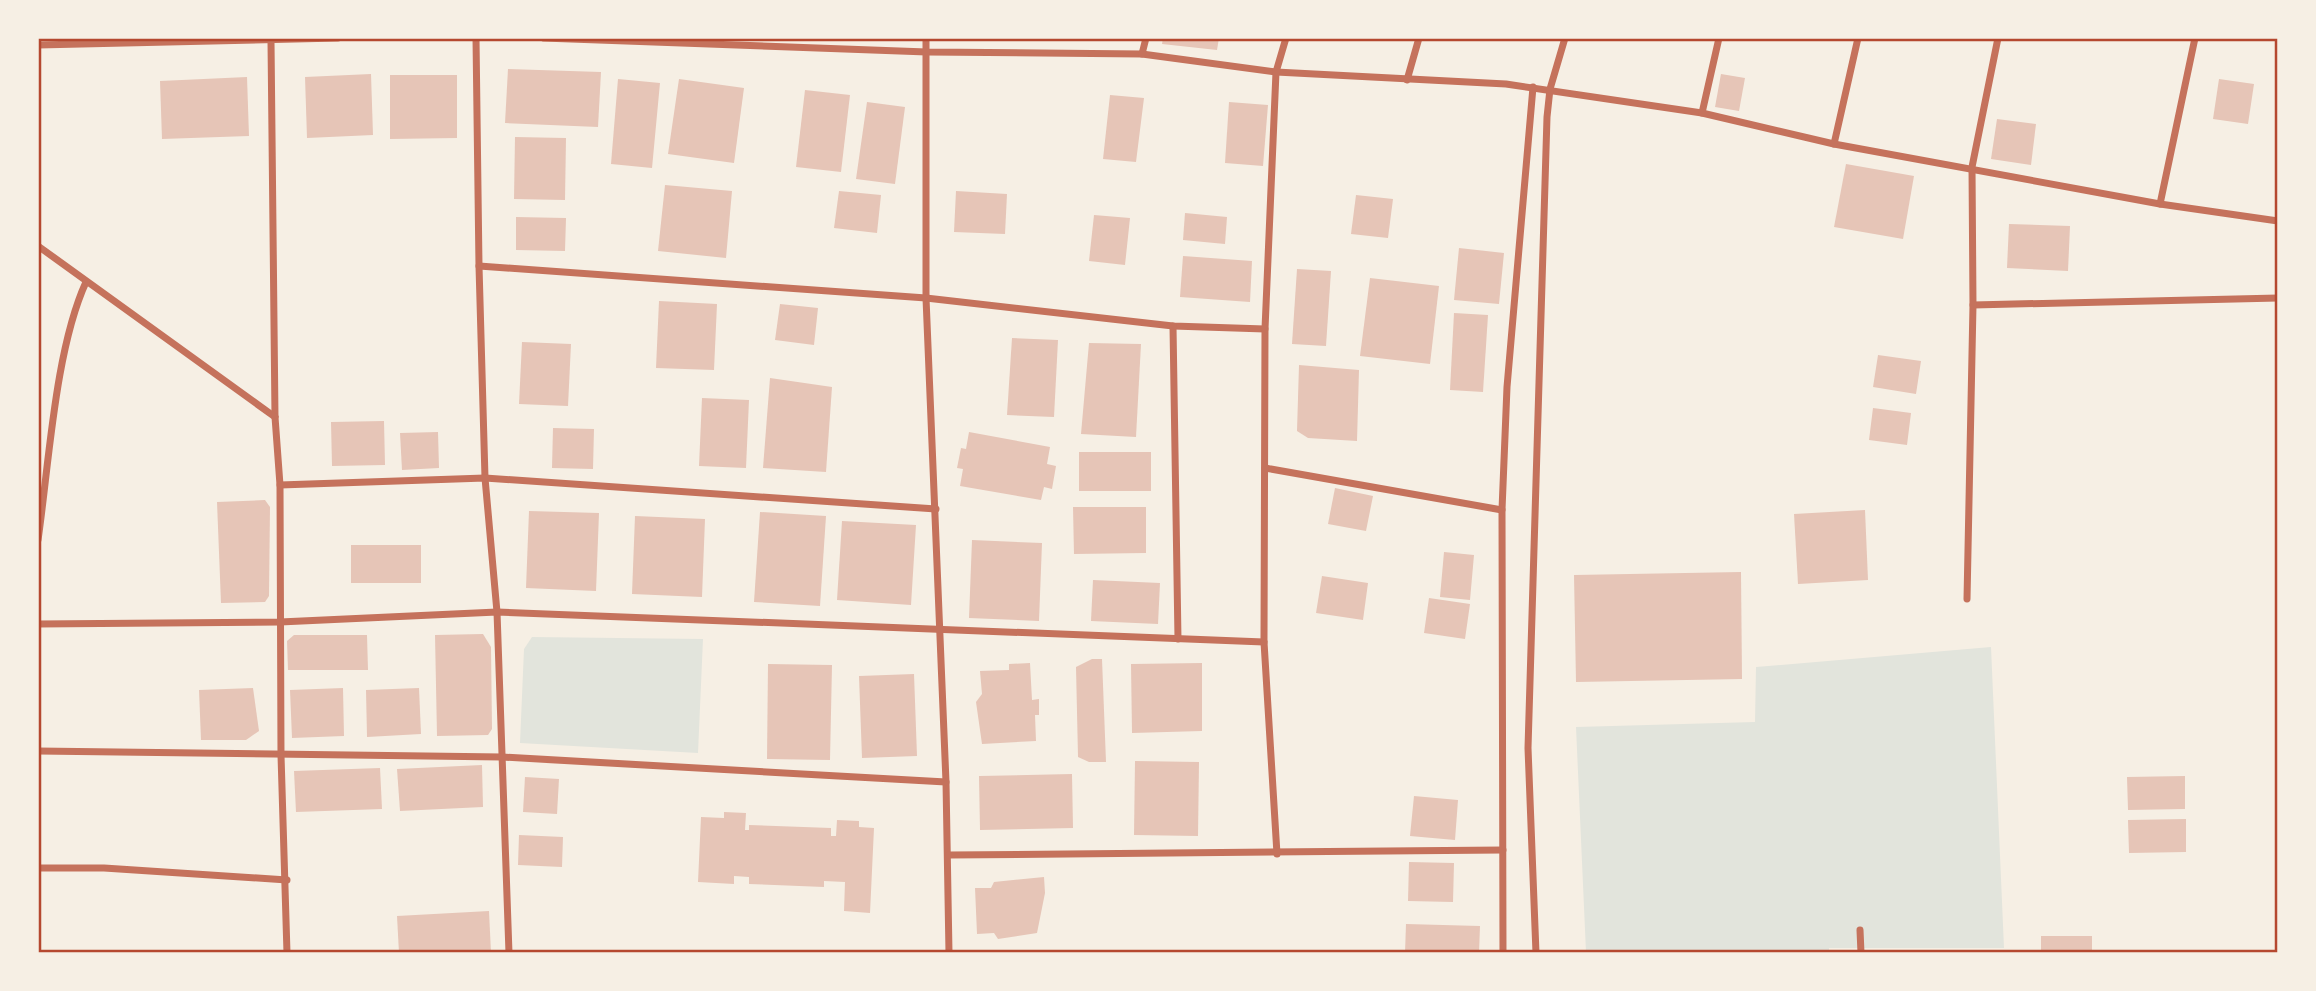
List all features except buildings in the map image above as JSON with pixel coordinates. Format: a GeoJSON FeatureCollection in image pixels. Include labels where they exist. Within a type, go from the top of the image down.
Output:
{"type":"FeatureCollection","features":[{"type":"Feature","properties":{"kind":"street"},"geometry":{"type":"LineString","coordinates":[[38,45],[338,38]]}},
{"type":"Feature","properties":{"kind":"street"},"geometry":{"type":"LineString","coordinates":[[476,38],[485,478],[497,611],[509,953]]}},
{"type":"Feature","properties":{"kind":"street"},"geometry":{"type":"LineString","coordinates":[[543,38],[927,52],[1142,54],[1276,72],[1533,87],[1702,113],[1834,144],[1972,167],[2160,204],[2277,221]]}},
{"type":"Feature","properties":{"kind":"street"},"geometry":{"type":"LineString","coordinates":[[926,38],[926,298],[941,631],[949,953]]}},
{"type":"Feature","properties":{"kind":"street"},"geometry":{"type":"LineString","coordinates":[[1142,54],[1146,38]]}},
{"type":"Feature","properties":{"kind":"street"},"geometry":{"type":"LineString","coordinates":[[1277,854],[1264,642],[1265,329],[1276,72],[1286,38]]}},
{"type":"Feature","properties":{"kind":"street"},"geometry":{"type":"LineString","coordinates":[[1408,80],[1419,38]]}},
{"type":"Feature","properties":{"kind":"street"},"geometry":{"type":"LineString","coordinates":[[1536,953],[1528,748],[1550,89],[1564,38]]}},
{"type":"Feature","properties":{"kind":"street"},"geometry":{"type":"LineString","coordinates":[[1702,113],[1718,38]]}},
{"type":"Feature","properties":{"kind":"street"},"geometry":{"type":"LineString","coordinates":[[1834,144],[1858,38]]}},
{"type":"Feature","properties":{"kind":"street"},"geometry":{"type":"LineString","coordinates":[[1967,599],[1973,305],[1972,167],[1998,38]]}},
{"type":"Feature","properties":{"kind":"street"},"geometry":{"type":"LineString","coordinates":[[2160,204],[2196,38]]}},
{"type":"Feature","properties":{"kind":"street"},"geometry":{"type":"LineString","coordinates":[[271,41],[275,417],[280,485],[281,755],[287,880],[287,953]]}},
{"type":"Feature","properties":{"kind":"street"},"geometry":{"type":"LineString","coordinates":[[1503,953],[1502,510],[1507,387],[1533,87]]}},
{"type":"Feature","properties":{"kind":"street"},"geometry":{"type":"LineString","coordinates":[[38,246],[275,417]]}},
{"type":"Feature","properties":{"kind":"street"},"geometry":{"type":"LineString","coordinates":[[479,266],[926,298],[1173,326],[1265,329]]}},
{"type":"Feature","properties":{"kind":"street"},"geometry":{"type":"LineString","coordinates":[[38,540],[59,390],[75,306],[86,282]]}},
{"type":"Feature","properties":{"kind":"street"},"geometry":{"type":"LineString","coordinates":[[1973,305],[2277,298]]}},
{"type":"Feature","properties":{"kind":"street"},"geometry":{"type":"LineString","coordinates":[[1173,326],[1178,639]]}},
{"type":"Feature","properties":{"kind":"street"},"geometry":{"type":"LineString","coordinates":[[1265,468],[1502,510]]}},
{"type":"Feature","properties":{"kind":"street"},"geometry":{"type":"LineString","coordinates":[[280,485],[485,478],[936,509]]}},
{"type":"Feature","properties":{"kind":"street"},"geometry":{"type":"LineString","coordinates":[[38,624],[280,622],[497,611],[1264,642]]}},
{"type":"Feature","properties":{"kind":"street"},"geometry":{"type":"LineString","coordinates":[[38,751],[502,757],[946,782]]}},
{"type":"Feature","properties":{"kind":"street"},"geometry":{"type":"LineString","coordinates":[[948,855],[1503,850]]}},
{"type":"Feature","properties":{"kind":"street"},"geometry":{"type":"LineString","coordinates":[[38,868],[104,868],[287,880]]}},
{"type":"Feature","properties":{"kind":"street"},"geometry":{"type":"LineString","coordinates":[[1860,930],[1861,953]]}},
{"type":"Feature","properties":{"kind":"shaded area"},"geometry":{"type":"Polygon","coordinates":[[[532,637],[703,639],[698,753],[520,743],[524,649],[532,637]]]}},
{"type":"Feature","properties":{"kind":"shaded area"},"geometry":{"type":"Polygon","coordinates":[[[1991,647],[2004,948],[1829,948],[1829,953],[1586,952],[1576,727],[1755,722],[1756,667],[1991,647]]]}}]}
